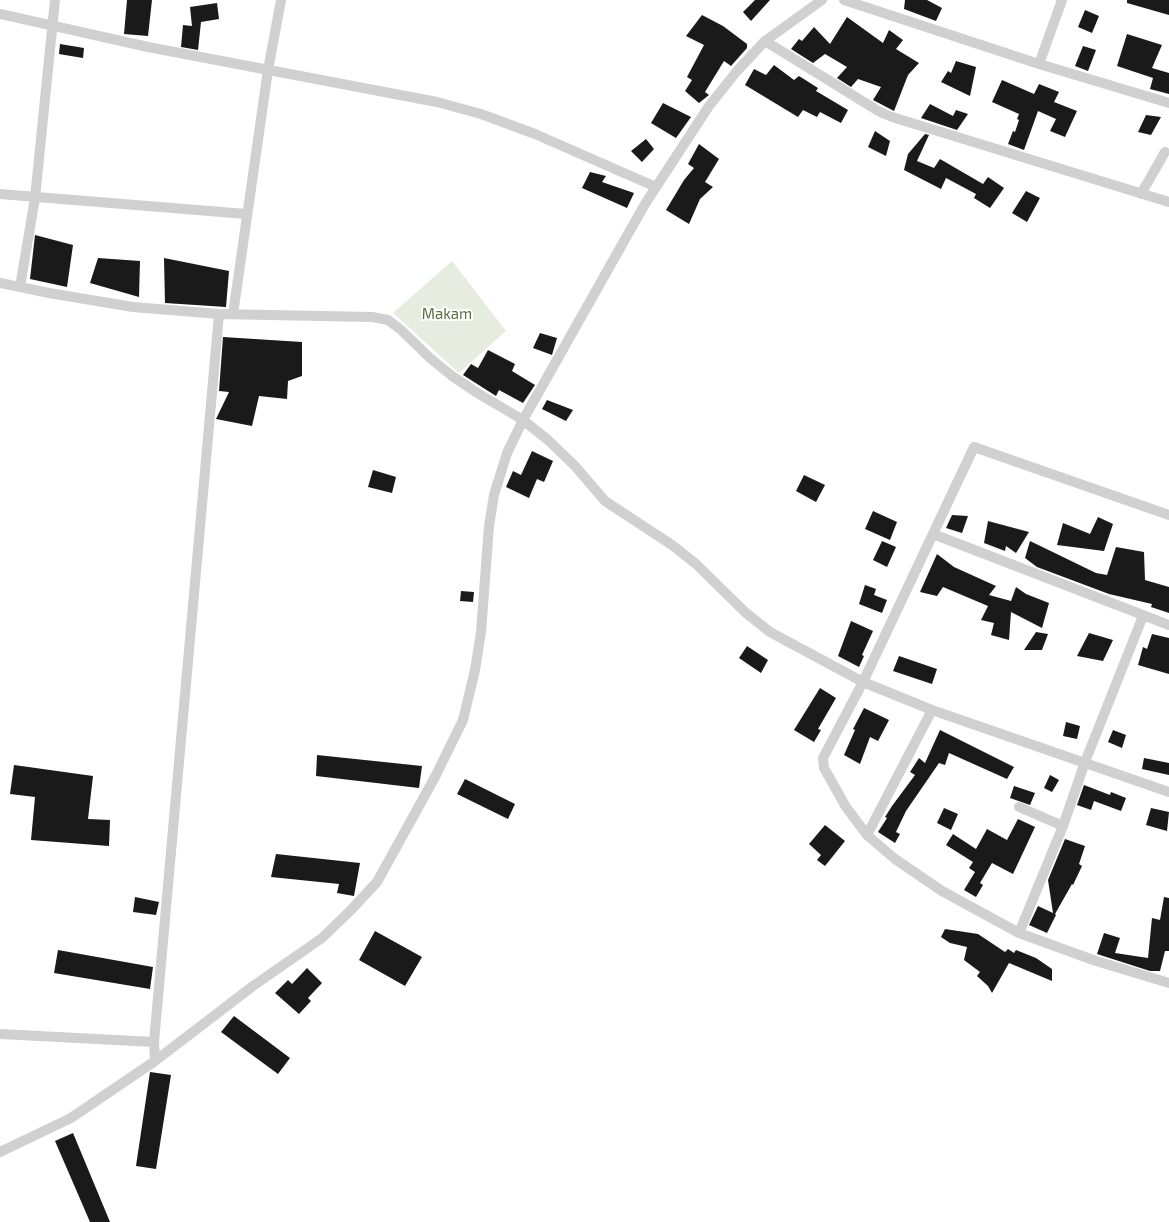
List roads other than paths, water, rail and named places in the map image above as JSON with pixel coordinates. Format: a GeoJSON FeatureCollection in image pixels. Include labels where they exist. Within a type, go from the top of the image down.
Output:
{"type":"FeatureCollection","features":[{"type":"Feature","properties":{"kind":"street"},"geometry":{"type":"LineString","coordinates":[[20,287],[35,198],[55,0]]}},
{"type":"Feature","properties":{"kind":"street"},"geometry":{"type":"LineString","coordinates":[[233,314],[246,214],[268,70],[281,0]]}},
{"type":"Feature","properties":{"kind":"street"},"geometry":{"type":"LineString","coordinates":[[0,1152],[71,1118],[155,1061],[253,986],[322,938],[377,882],[407,830],[463,720],[475,670],[481,632],[489,526],[494,495],[507,453],[523,420],[656,187],[710,106],[737,71],[765,41],[822,0]]}},
{"type":"Feature","properties":{"kind":"street"},"geometry":{"type":"LineString","coordinates":[[844,0],[1039,64],[1169,103]]}},
{"type":"Feature","properties":{"kind":"street"},"geometry":{"type":"LineString","coordinates":[[1039,64],[1062,0]]}},
{"type":"Feature","properties":{"kind":"street"},"geometry":{"type":"LineString","coordinates":[[0,14],[52,27],[437,102],[481,114],[535,134],[656,187]]}},
{"type":"Feature","properties":{"kind":"street"},"geometry":{"type":"LineString","coordinates":[[765,41],[892,118],[1169,202]]}},
{"type":"Feature","properties":{"kind":"street"},"geometry":{"type":"LineString","coordinates":[[1141,194],[1165,152]]}},
{"type":"Feature","properties":{"kind":"street"},"geometry":{"type":"LineString","coordinates":[[0,194],[246,214]]}},
{"type":"Feature","properties":{"kind":"street"},"geometry":{"type":"LineString","coordinates":[[0,282],[20,287],[133,307],[219,314],[372,317],[388,320],[452,376],[523,420],[561,452],[605,501],[672,545],[696,564],[746,613],[770,632],[863,682],[932,710],[1169,792]]}},
{"type":"Feature","properties":{"kind":"street"},"geometry":{"type":"LineString","coordinates":[[155,1061],[154,1042],[219,314]]}},
{"type":"Feature","properties":{"kind":"street"},"geometry":{"type":"LineString","coordinates":[[1168,981],[1096,961],[1019,933],[942,891],[895,859],[867,835],[846,808],[824,768],[823,758],[863,682],[974,447],[1169,515]]}},
{"type":"Feature","properties":{"kind":"street"},"geometry":{"type":"LineString","coordinates":[[933,534],[1169,625]]}},
{"type":"Feature","properties":{"kind":"street"},"geometry":{"type":"LineString","coordinates":[[1019,933],[1063,826],[1085,762],[1143,616]]}},
{"type":"Feature","properties":{"kind":"street"},"geometry":{"type":"LineString","coordinates":[[867,835],[932,710]]}},
{"type":"Feature","properties":{"kind":"street"},"geometry":{"type":"LineString","coordinates":[[1019,807],[1063,826]]}},
{"type":"Feature","properties":{"kind":"street"},"geometry":{"type":"LineString","coordinates":[[0,1034],[154,1042]]}},
{"type":"Feature","properties":{"kind":"park label","name":"Makam"},"geometry":{"type":"Point","coordinates":[447,314]}}]}
